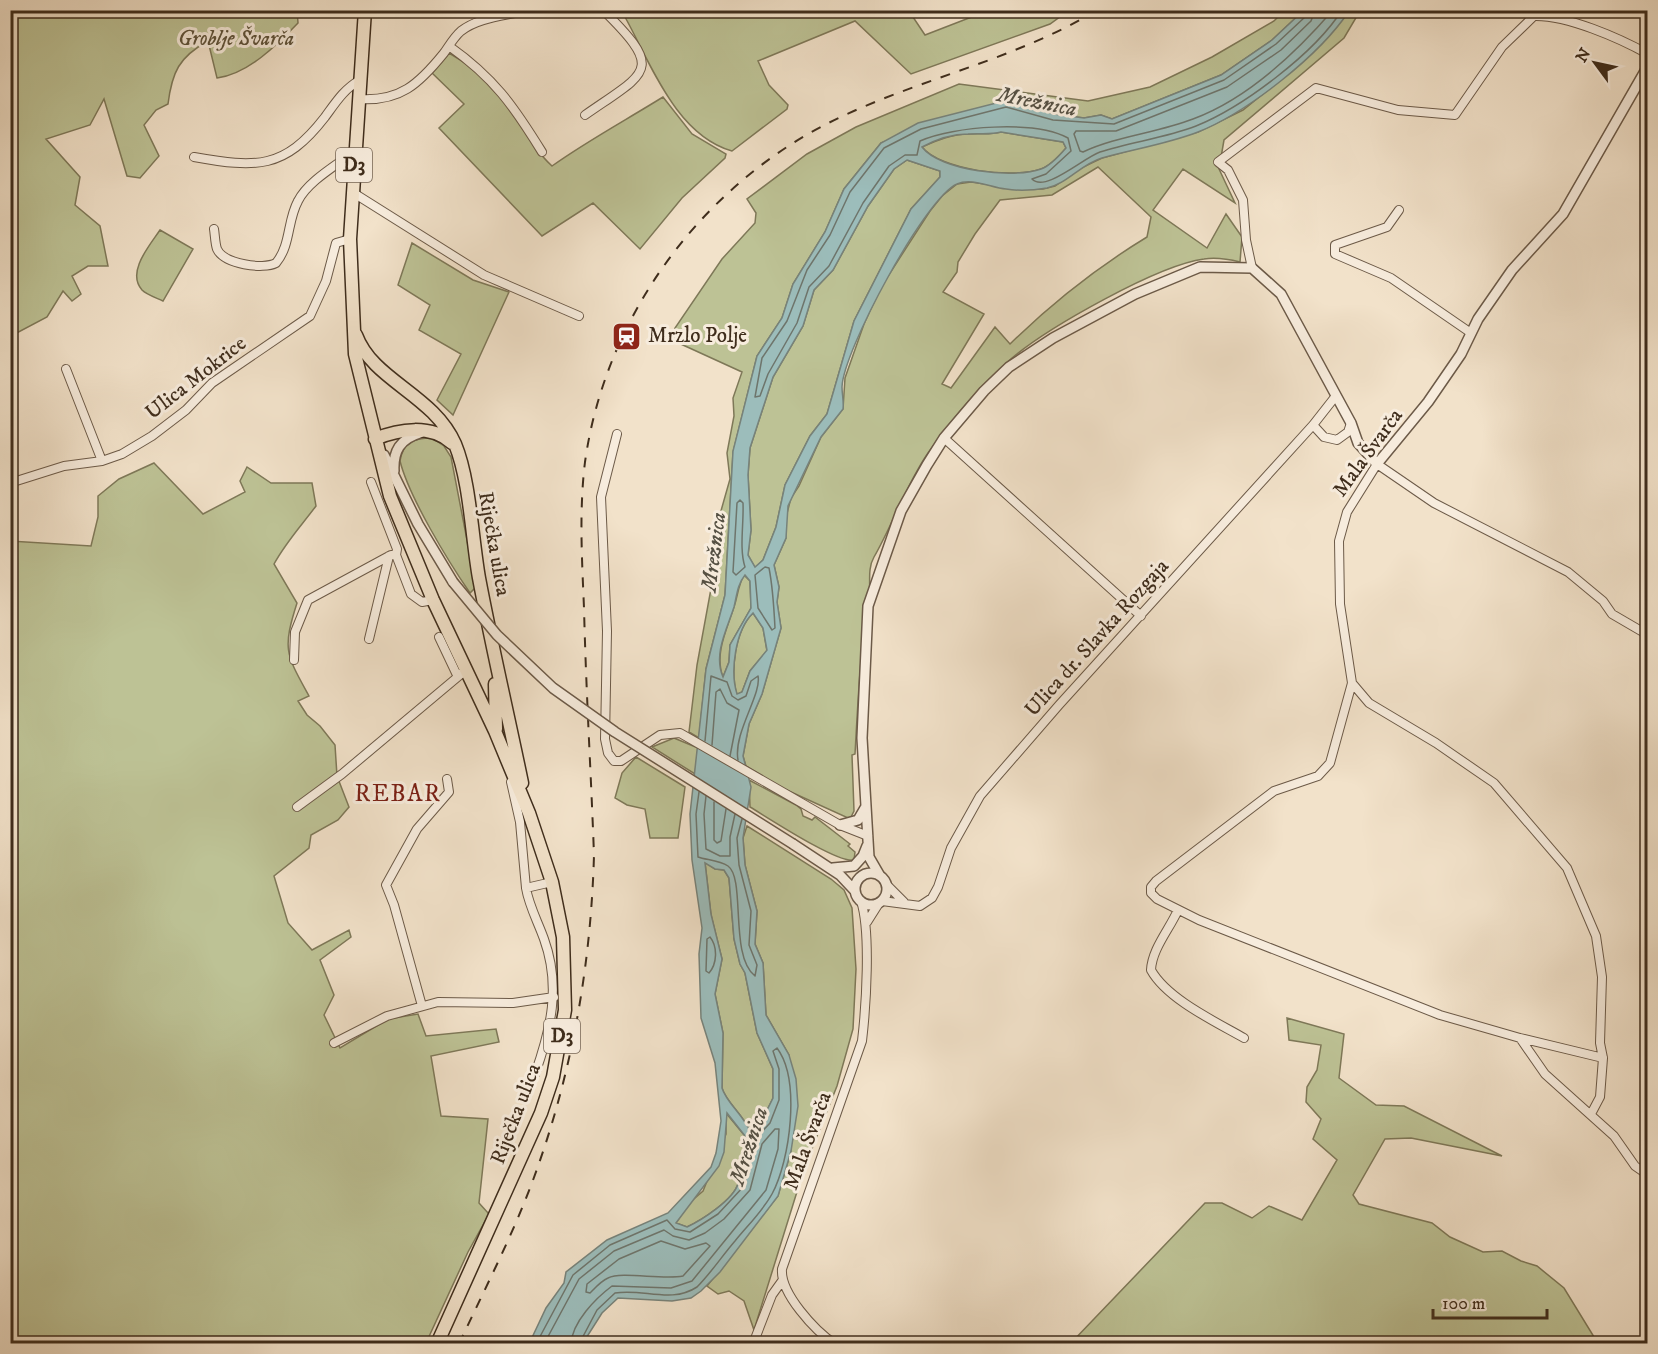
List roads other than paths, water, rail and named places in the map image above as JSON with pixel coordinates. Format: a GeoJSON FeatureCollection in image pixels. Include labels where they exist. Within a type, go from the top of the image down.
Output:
{"type":"FeatureCollection","features":[{"type":"Feature","properties":{"kind":"main road","name":"Riječka ulica"},"geometry":{"type":"LineString","coordinates":[[365,10],[350,239],[355,354],[390,496],[462,672],[495,731],[529,813],[552,882],[563,937],[565,966],[560,1045],[541,1113],[437,1344]]}},
{"type":"Feature","properties":{"kind":"main road","name":"Riječka ulica"},"geometry":{"type":"LineString","coordinates":[[352,320],[363,350],[374,363],[437,415],[456,448],[493,646],[529,813]]}},
{"type":"Feature","properties":{"kind":"main road"},"geometry":{"type":"LineString","coordinates":[[375,439],[406,430],[427,432],[445,438],[456,448]]}},
{"type":"Feature","properties":{"kind":"main road"},"geometry":{"type":"LineString","coordinates":[[493,646],[495,731]]}},
{"type":"Feature","properties":{"kind":"street"},"geometry":{"type":"LineString","coordinates":[[358,99],[391,98],[428,73],[460,32],[479,21],[528,10]]}},
{"type":"Feature","properties":{"kind":"street"},"geometry":{"type":"LineString","coordinates":[[585,115],[633,81],[642,70],[644,60],[640,51],[603,10]]}},
{"type":"Feature","properties":{"kind":"street"},"geometry":{"type":"LineString","coordinates":[[1647,54],[1611,37],[1556,17],[1534,16],[1502,47],[1455,115],[1398,110],[1316,88],[1218,162],[1220,167],[1228,170],[1243,200],[1246,240],[1252,268],[1281,294],[1335,397],[1352,423],[1358,443],[1377,464],[1434,503],[1568,572],[1603,601],[1612,614],[1647,635]]}},
{"type":"Feature","properties":{"kind":"street"},"geometry":{"type":"LineString","coordinates":[[449,46],[476,64],[501,89],[542,152]]}},
{"type":"Feature","properties":{"kind":"street","name":"Mala Švarča"},"geometry":{"type":"LineString","coordinates":[[1178,910],[1157,899],[1151,893],[1151,887],[1274,790],[1318,776],[1330,763],[1352,683],[1340,604],[1339,541],[1347,512],[1377,464],[1428,402],[1461,354],[1471,333],[1512,270],[1563,214],[1647,66]]}},
{"type":"Feature","properties":{"kind":"street"},"geometry":{"type":"LineString","coordinates":[[194,157],[238,164],[260,164],[281,157],[306,141],[347,87],[360,80]]}},
{"type":"Feature","properties":{"kind":"street"},"geometry":{"type":"LineString","coordinates":[[214,229],[218,250],[224,256],[258,266],[276,263],[283,255],[298,201],[309,187],[355,152]]}},
{"type":"Feature","properties":{"kind":"street"},"geometry":{"type":"LineString","coordinates":[[352,192],[484,275],[579,316]]}},
{"type":"Feature","properties":{"kind":"street"},"geometry":{"type":"LineString","coordinates":[[1399,210],[1387,227],[1335,245],[1335,254],[1391,278],[1471,333]]}},
{"type":"Feature","properties":{"kind":"street","name":"Ulica Mokrice"},"geometry":{"type":"LineString","coordinates":[[10,483],[64,466],[102,461],[122,454],[152,436],[186,410],[212,383],[310,316],[326,281],[336,243],[350,239]]}},
{"type":"Feature","properties":{"kind":"street"},"geometry":{"type":"LineString","coordinates":[[855,891],[869,857],[862,738],[867,606],[901,511],[944,438],[984,391],[1009,367],[1053,338],[1135,294],[1200,267],[1252,268]]}},
{"type":"Feature","properties":{"kind":"street"},"geometry":{"type":"LineString","coordinates":[[66,369],[102,461]]}},
{"type":"Feature","properties":{"kind":"street","name":"Ulica dr. Slavka Rozgaja"},"geometry":{"type":"LineString","coordinates":[[881,902],[924,905],[932,898],[951,848],[981,796],[1059,705],[1313,425],[1335,397]]}},
{"type":"Feature","properties":{"kind":"street"},"geometry":{"type":"LineString","coordinates":[[1313,425],[1324,437],[1337,441],[1348,432],[1352,423]]}},
{"type":"Feature","properties":{"kind":"street"},"geometry":{"type":"LineString","coordinates":[[394,477],[394,456],[400,444],[411,436],[427,432]]}},
{"type":"Feature","properties":{"kind":"street"},"geometry":{"type":"LineString","coordinates":[[618,434],[601,497],[608,631],[605,739],[608,753],[615,761],[621,761],[660,735],[680,733],[775,789],[868,839]]}},
{"type":"Feature","properties":{"kind":"street"},"geometry":{"type":"LineString","coordinates":[[944,438],[1141,616]]}},
{"type":"Feature","properties":{"kind":"street"},"geometry":{"type":"LineString","coordinates":[[375,439],[453,582],[496,635],[553,688],[615,732],[840,874],[861,901],[872,905],[881,902]]}},
{"type":"Feature","properties":{"kind":"street"},"geometry":{"type":"LineString","coordinates":[[369,639],[392,556],[397,549],[371,482]]}},
{"type":"Feature","properties":{"kind":"street"},"geometry":{"type":"LineString","coordinates":[[392,556],[411,594],[422,602],[433,600]]}},
{"type":"Feature","properties":{"kind":"street"},"geometry":{"type":"LineString","coordinates":[[294,660],[295,632],[308,600],[392,556]]}},
{"type":"Feature","properties":{"kind":"street"},"geometry":{"type":"LineString","coordinates":[[297,807],[342,774],[462,672],[439,637]]}},
{"type":"Feature","properties":{"kind":"street"},"geometry":{"type":"LineString","coordinates":[[1352,683],[1369,703],[1436,743],[1494,783],[1567,868],[1596,936],[1602,977],[1600,1043],[1603,1058],[1600,1097],[1591,1114]]}},
{"type":"Feature","properties":{"kind":"street","name":"Riječka ulica"},"geometry":{"type":"LineString","coordinates":[[505,755],[519,822],[528,902],[545,940],[555,982],[547,1040],[535,1074]]}},
{"type":"Feature","properties":{"kind":"street"},"geometry":{"type":"LineString","coordinates":[[422,1006],[394,905],[386,885],[417,829],[448,792],[447,779]]}},
{"type":"Feature","properties":{"kind":"street"},"geometry":{"type":"LineString","coordinates":[[840,825],[858,820],[866,806]]}},
{"type":"Feature","properties":{"kind":"street"},"geometry":{"type":"LineString","coordinates":[[830,868],[854,866],[863,856],[868,839]]}},
{"type":"Feature","properties":{"kind":"street"},"geometry":{"type":"LineString","coordinates":[[869,857],[883,880],[905,903]]}},
{"type":"Feature","properties":{"kind":"street"},"geometry":{"type":"LineString","coordinates":[[840,874],[861,877],[870,873],[883,880],[887,893],[868,917],[865,930]]}},
{"type":"Feature","properties":{"kind":"street"},"geometry":{"type":"LineString","coordinates":[[526,888],[552,882]]}},
{"type":"Feature","properties":{"kind":"street","name":"Mala Švarča"},"geometry":{"type":"LineString","coordinates":[[782,1281],[784,1259],[861,1041],[866,1007],[865,930],[861,901]]}},
{"type":"Feature","properties":{"kind":"street"},"geometry":{"type":"LineString","coordinates":[[1244,1038],[1202,1015],[1155,977],[1151,970],[1154,954],[1178,910],[1440,1015],[1520,1038],[1603,1058]]}},
{"type":"Feature","properties":{"kind":"street"},"geometry":{"type":"LineString","coordinates":[[334,1043],[387,1016],[422,1006],[464,1001],[513,1003],[554,997]]}},
{"type":"Feature","properties":{"kind":"street"},"geometry":{"type":"LineString","coordinates":[[1520,1038],[1545,1074],[1614,1136],[1635,1166],[1647,1175]]}},
{"type":"Feature","properties":{"kind":"street"},"geometry":{"type":"LineString","coordinates":[[753,1344],[772,1295],[782,1281],[817,1332],[835,1344]]}},
{"type":"Feature","properties":{"kind":"water","name":"Mrežnica"},"geometry":{"type":"Polygon","coordinates":[[[1303,11],[1349,11],[1320,46],[1260,97],[1218,123],[1198,132],[1102,158],[1047,188],[1016,190],[975,182],[957,184],[943,195],[926,217],[888,277],[870,311],[846,369],[842,387],[843,409],[821,437],[788,506],[786,538],[774,565],[779,587],[777,602],[781,628],[762,694],[749,724],[743,756],[751,787],[743,838],[745,865],[757,911],[755,944],[763,963],[766,1015],[789,1055],[796,1079],[798,1106],[791,1151],[778,1196],[720,1272],[691,1298],[672,1301],[618,1298],[602,1313],[583,1343],[529,1344],[546,1308],[564,1283],[566,1272],[607,1240],[668,1213],[711,1167],[716,1153],[721,1121],[715,1063],[701,1018],[699,954],[702,928],[692,860],[690,814],[706,669],[725,595],[733,451],[757,356],[782,318],[793,284],[825,232],[844,189],[881,143],[918,123],[1008,100],[1054,114],[1084,118],[1101,115],[1112,119],[1221,75],[1272,40],[1303,11]],[[1001,132],[956,135],[922,147],[944,162],[996,173],[1029,172],[1044,168],[1066,148],[1063,142],[1001,132]],[[907,160],[894,169],[868,206],[833,270],[814,290],[803,326],[773,377],[750,448],[748,475],[751,530],[748,555],[755,567],[763,560],[776,527],[785,485],[810,436],[827,414],[854,321],[911,209],[940,177],[940,171],[907,160]],[[745,575],[740,583],[720,651],[720,668],[723,677],[729,662],[730,645],[751,608],[750,581],[745,575]],[[753,613],[747,620],[738,640],[734,663],[737,694],[742,692],[750,671],[767,650],[763,628],[753,613]],[[705,863],[711,914],[722,959],[715,994],[723,1033],[722,1088],[750,1131],[756,1132],[773,1098],[773,1069],[757,1033],[745,973],[740,964],[734,939],[729,878],[724,870],[715,869],[705,863]],[[727,1113],[724,1152],[719,1166],[676,1223],[687,1227],[701,1220],[724,1203],[738,1184],[749,1141],[727,1113]]]}},
{"type":"Feature","properties":{"kind":"railway"},"geometry":{"type":"LineString","coordinates":[[459,1344],[510,1235],[537,1169],[561,1092],[578,1014],[589,935],[594,855],[582,554],[583,480],[595,412],[611,363],[633,317],[659,273],[690,232],[726,195],[765,162],[808,134],[843,116],[879,100],[1027,45],[1097,10]]}},
{"type":"Feature","properties":{"kind":"place","name":"Mrzlo Polje"},"geometry":{"type":"Point","coordinates":[627,336]}},
{"type":"Feature","properties":{"kind":"district","name":"REBAR"},"geometry":{"type":"Point","coordinates":[398,794]}},
{"type":"Feature","properties":{"kind":"park label","name":"Groblje Švarča"},"geometry":{"type":"Point","coordinates":[236,39]}}]}
